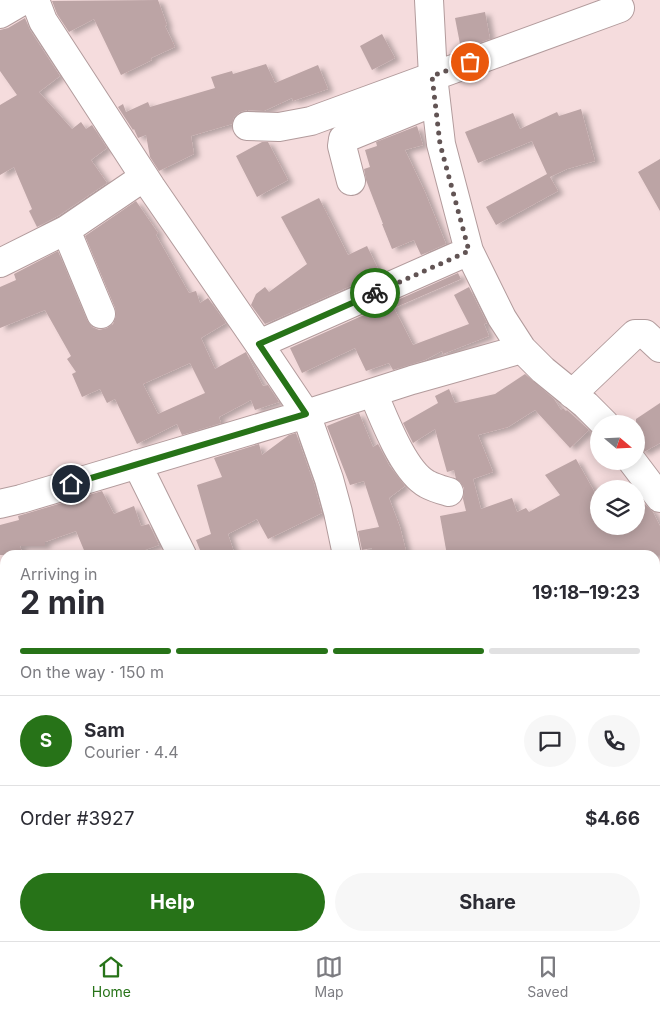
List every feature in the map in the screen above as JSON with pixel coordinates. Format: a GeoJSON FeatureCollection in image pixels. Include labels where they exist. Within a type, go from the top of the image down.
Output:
{"type":"FeatureCollection","features":[{"type":"Feature","properties":{"kind":"street"},"geometry":{"type":"LineString","coordinates":[[0,14],[24,0]]}},
{"type":"Feature","properties":{"kind":"street"},"geometry":{"type":"LineString","coordinates":[[35,0],[43,21],[144,177],[306,414],[329,479],[346,550]]}},
{"type":"Feature","properties":{"kind":"street"},"geometry":{"type":"LineString","coordinates":[[430,0],[434,88],[440,144],[469,251],[502,318],[522,348],[543,370],[596,415]]}},
{"type":"Feature","properties":{"kind":"street"},"geometry":{"type":"LineString","coordinates":[[351,181],[342,146],[344,138],[434,88],[620,8]]}},
{"type":"Feature","properties":{"kind":"street"},"geometry":{"type":"LineString","coordinates":[[247,126],[280,127],[311,121],[434,88]]}},
{"type":"Feature","properties":{"kind":"street"},"geometry":{"type":"LineString","coordinates":[[0,263],[66,230],[144,177]]}},
{"type":"Feature","properties":{"kind":"street"},"geometry":{"type":"LineString","coordinates":[[66,230],[101,314]]}},
{"type":"Feature","properties":{"kind":"street"},"geometry":{"type":"LineString","coordinates":[[259,344],[469,251]]}},
{"type":"Feature","properties":{"kind":"street"},"geometry":{"type":"LineString","coordinates":[[572,394],[635,334],[645,334],[660,348]]}},
{"type":"Feature","properties":{"kind":"street"},"geometry":{"type":"LineString","coordinates":[[0,504],[522,348]]}},
{"type":"Feature","properties":{"kind":"street"},"geometry":{"type":"LineString","coordinates":[[373,394],[397,448],[411,468],[427,484],[449,492]]}},
{"type":"Feature","properties":{"kind":"street"},"geometry":{"type":"LineString","coordinates":[[137,464],[180,550]]}},
{"type":"Feature","properties":{"kind":"street"},"geometry":{"type":"LineString","coordinates":[[639,470],[660,498]]}},
{"type":"Feature","properties":{"kind":"building"},"geometry":{"type":"Polygon","coordinates":[[[158,0],[167,25],[165,26],[175,47],[121,75],[94,19],[69,32],[57,14],[52,1],[158,0]]]}},
{"type":"Feature","properties":{"kind":"building"},"geometry":{"type":"Polygon","coordinates":[[[485,12],[490,39],[461,49],[455,18],[485,12]]]}},
{"type":"Feature","properties":{"kind":"building"},"geometry":{"type":"Polygon","coordinates":[[[25,18],[30,30],[60,76],[39,92],[72,129],[81,122],[86,129],[92,125],[107,148],[91,160],[107,183],[58,216],[37,227],[29,211],[32,209],[14,167],[0,175],[0,105],[17,95],[0,71],[0,30],[8,28],[25,18]]]}},
{"type":"Feature","properties":{"kind":"building"},"geometry":{"type":"Polygon","coordinates":[[[382,34],[395,58],[372,70],[360,46],[382,34]]]}},
{"type":"Feature","properties":{"kind":"building"},"geometry":{"type":"Polygon","coordinates":[[[266,64],[275,83],[318,65],[328,89],[293,101],[292,98],[264,111],[247,110],[240,112],[234,117],[232,124],[191,136],[194,154],[159,171],[150,157],[146,135],[138,138],[134,129],[118,107],[123,104],[126,112],[148,102],[150,107],[215,88],[211,77],[232,71],[233,74],[266,64]]]}},
{"type":"Feature","properties":{"kind":"building"},"geometry":{"type":"Polygon","coordinates":[[[581,109],[595,161],[567,169],[550,177],[558,191],[496,225],[486,207],[547,174],[532,141],[478,163],[465,132],[513,113],[520,129],[557,112],[559,116],[581,109]]]}},
{"type":"Feature","properties":{"kind":"building"},"geometry":{"type":"Polygon","coordinates":[[[417,126],[423,145],[405,150],[425,192],[446,244],[421,255],[414,240],[392,249],[366,180],[364,169],[370,167],[365,150],[377,146],[376,142],[417,126]]]}},
{"type":"Feature","properties":{"kind":"building"},"geometry":{"type":"Polygon","coordinates":[[[262,142],[268,142],[288,180],[257,197],[236,156],[262,142]]]}},
{"type":"Feature","properties":{"kind":"building"},"geometry":{"type":"Polygon","coordinates":[[[660,159],[660,211],[638,172],[660,159]]]}},
{"type":"Feature","properties":{"kind":"building"},"geometry":{"type":"Polygon","coordinates":[[[319,198],[348,255],[367,246],[380,273],[265,324],[251,305],[256,294],[265,287],[269,292],[307,264],[281,217],[319,198]]]}},
{"type":"Feature","properties":{"kind":"building"},"geometry":{"type":"Polygon","coordinates":[[[136,201],[158,233],[156,235],[189,293],[196,291],[200,303],[208,298],[226,323],[201,338],[215,369],[246,352],[263,386],[268,385],[279,402],[255,410],[251,400],[219,417],[221,423],[182,435],[177,424],[137,444],[115,399],[107,403],[100,389],[82,397],[72,374],[76,372],[67,359],[71,356],[45,310],[0,328],[0,287],[16,280],[14,274],[58,251],[87,320],[92,327],[99,330],[113,324],[116,316],[115,308],[85,236],[136,201]],[[190,363],[143,384],[158,414],[205,393],[190,363]]]}},
{"type":"Feature","properties":{"kind":"building"},"geometry":{"type":"Polygon","coordinates":[[[458,273],[461,279],[394,308],[413,345],[469,324],[454,295],[469,287],[487,323],[484,324],[489,336],[443,354],[442,351],[425,360],[393,370],[389,363],[366,371],[355,348],[302,373],[290,348],[458,273]]]}},
{"type":"Feature","properties":{"kind":"building"},"geometry":{"type":"Polygon","coordinates":[[[525,374],[554,399],[561,410],[563,408],[567,410],[589,430],[570,448],[535,410],[508,427],[478,435],[493,472],[473,479],[481,509],[512,498],[517,512],[526,508],[529,512],[560,495],[545,475],[576,459],[590,484],[590,535],[645,535],[645,504],[653,512],[660,526],[660,550],[446,550],[440,516],[466,511],[463,499],[464,488],[456,479],[454,470],[447,472],[435,429],[413,443],[403,423],[438,403],[435,396],[449,389],[455,403],[495,394],[525,374]]]}},
{"type":"Feature","properties":{"kind":"building"},"geometry":{"type":"Polygon","coordinates":[[[660,403],[660,443],[645,451],[645,415],[642,415],[660,403]]]}},
{"type":"Feature","properties":{"kind":"building"},"geometry":{"type":"Polygon","coordinates":[[[359,413],[373,447],[378,444],[389,465],[405,486],[389,498],[400,527],[406,550],[372,550],[372,548],[362,550],[358,531],[379,527],[364,481],[350,485],[327,426],[359,413]]]}},
{"type":"Feature","properties":{"kind":"building"},"geometry":{"type":"Polygon","coordinates":[[[296,433],[322,513],[268,539],[257,519],[228,534],[233,550],[200,550],[196,540],[211,534],[197,485],[222,477],[214,458],[259,444],[262,455],[289,435],[296,433]]]}},
{"type":"Feature","properties":{"kind":"building"},"geometry":{"type":"Polygon","coordinates":[[[102,491],[114,514],[134,506],[141,526],[149,524],[159,545],[145,550],[84,550],[76,531],[45,542],[45,546],[20,546],[21,550],[0,550],[0,525],[19,520],[18,516],[102,491]]]}},
{"type":"Feature","properties":{"kind":"way so far"},"geometry":{"type":"LineString","coordinates":[[375,293],[469,251],[440,144],[432,76],[470,62]]}},
{"type":"Feature","properties":{"kind":"route"},"geometry":{"type":"LineString","coordinates":[[71,484],[306,414],[259,344],[375,293]]}}]}
